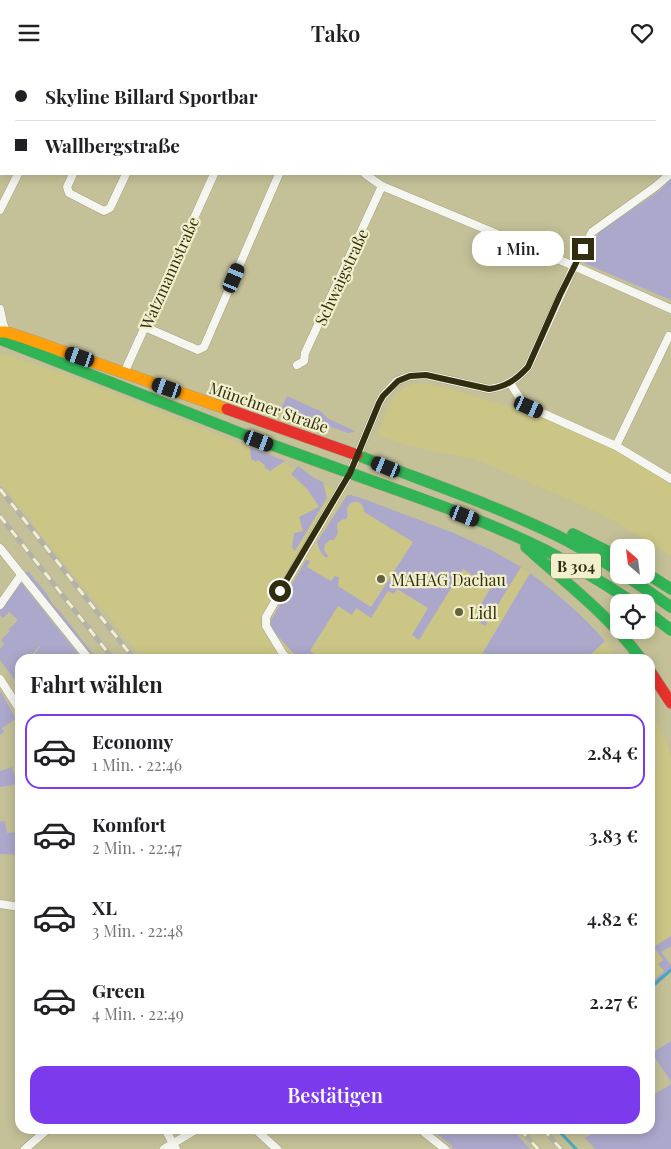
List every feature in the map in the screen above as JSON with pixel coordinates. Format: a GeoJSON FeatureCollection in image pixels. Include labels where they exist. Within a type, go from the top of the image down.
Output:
{"type":"FeatureCollection","features":[{"type":"Feature","properties":{"kind":"main road","name":"Münchner Straße"},"geometry":{"type":"LineString","coordinates":[[2,334],[124,373],[357,455],[534,525]]}},
{"type":"Feature","properties":{"kind":"main road","name":"Münchner Straße"},"geometry":{"type":"LineString","coordinates":[[2,334],[245,435],[514,536]]}},
{"type":"Feature","properties":{"kind":"main road"},"geometry":{"type":"LineString","coordinates":[[534,525],[568,531],[610,552]]}},
{"type":"Feature","properties":{"kind":"main road","name":"B 304"},"geometry":{"type":"LineString","coordinates":[[534,525],[610,566]]}},
{"type":"Feature","properties":{"kind":"main road"},"geometry":{"type":"LineString","coordinates":[[514,536],[599,610],[637,654]]}},
{"type":"Feature","properties":{"kind":"main road","name":"B 304"},"geometry":{"type":"LineString","coordinates":[[514,536],[580,569],[620,594]]}},
{"type":"Feature","properties":{"kind":"main road"},"geometry":{"type":"LineString","coordinates":[[655,579],[671,589]]}},
{"type":"Feature","properties":{"kind":"main road","name":"B 304"},"geometry":{"type":"LineString","coordinates":[[638,584],[671,607]]}},
{"type":"Feature","properties":{"kind":"main road"},"geometry":{"type":"LineString","coordinates":[[655,618],[671,630]]}},
{"type":"Feature","properties":{"kind":"main road"},"geometry":{"type":"LineString","coordinates":[[655,679],[671,703]]}},
{"type":"Feature","properties":{"kind":"street"},"geometry":{"type":"LineString","coordinates":[[0,210],[18,175]]}},
{"type":"Feature","properties":{"kind":"street"},"geometry":{"type":"LineString","coordinates":[[72,175],[66,187],[69,193],[104,211],[110,208],[126,175]]}},
{"type":"Feature","properties":{"kind":"street","name":"Watzmannstraße"},"geometry":{"type":"LineString","coordinates":[[124,373],[214,175]]}},
{"type":"Feature","properties":{"kind":"street"},"geometry":{"type":"LineString","coordinates":[[144,327],[198,350],[204,347],[278,175]]}},
{"type":"Feature","properties":{"kind":"street"},"geometry":{"type":"LineString","coordinates":[[367,175],[382,186],[574,266],[671,309]]}},
{"type":"Feature","properties":{"kind":"street"},"geometry":{"type":"LineString","coordinates":[[283,654],[266,626],[266,617],[350,473],[383,396],[398,381],[410,376],[426,375],[489,389],[500,388],[510,383],[528,367],[574,266],[592,232],[655,187],[668,175]]}},
{"type":"Feature","properties":{"kind":"street","name":"Schwaigstraße"},"geometry":{"type":"LineString","coordinates":[[297,365],[304,361],[307,349],[382,186]]}},
{"type":"Feature","properties":{"kind":"street"},"geometry":{"type":"LineString","coordinates":[[0,309],[3,323],[2,334]]}},
{"type":"Feature","properties":{"kind":"street"},"geometry":{"type":"LineString","coordinates":[[616,446],[668,336]]}},
{"type":"Feature","properties":{"kind":"street"},"geometry":{"type":"LineString","coordinates":[[510,383],[523,403],[529,407],[616,446],[671,479]]}},
{"type":"Feature","properties":{"kind":"street"},"geometry":{"type":"LineString","coordinates":[[0,548],[85,654]]}},
{"type":"Feature","properties":{"kind":"street"},"geometry":{"type":"LineString","coordinates":[[0,605],[21,575]]}},
{"type":"Feature","properties":{"kind":"street"},"geometry":{"type":"LineString","coordinates":[[0,679],[15,702]]}},
{"type":"Feature","properties":{"kind":"street"},"geometry":{"type":"LineString","coordinates":[[0,904],[15,906]]}},
{"type":"Feature","properties":{"kind":"street"},"geometry":{"type":"LineString","coordinates":[[25,1149],[42,1134]]}},
{"type":"Feature","properties":{"kind":"street"},"geometry":{"type":"LineString","coordinates":[[168,1134],[175,1146]]}},
{"type":"Feature","properties":{"kind":"street"},"geometry":{"type":"LineString","coordinates":[[164,1149],[175,1146],[191,1134]]}},
{"type":"Feature","properties":{"kind":"street"},"geometry":{"type":"LineString","coordinates":[[261,1134],[278,1149]]}},
{"type":"Feature","properties":{"kind":"street"},"geometry":{"type":"LineString","coordinates":[[426,1134],[445,1149]]}},
{"type":"Feature","properties":{"kind":"shaded area"},"geometry":{"type":"Polygon","coordinates":[[[671,179],[671,300],[584,263],[599,232],[659,191],[671,179]]]}},
{"type":"Feature","properties":{"kind":"shaded area"},"geometry":{"type":"Polygon","coordinates":[[[0,353],[83,381],[263,453],[329,487],[454,533],[491,550],[530,573],[482,654],[138,654],[33,524],[34,521],[30,516],[25,514],[0,481],[0,353]]]}},
{"type":"Feature","properties":{"kind":"shaded area"},"geometry":{"type":"Polygon","coordinates":[[[413,384],[426,384],[449,389],[567,424],[671,479],[671,556],[655,546],[655,539],[644,539],[591,509],[475,459],[413,447],[377,435],[390,404],[404,388],[413,384]]]}},
{"type":"Feature","properties":{"kind":"shaded area"},"geometry":{"type":"Polygon","coordinates":[[[287,396],[322,412],[327,418],[355,431],[348,433],[281,409],[287,396]]]}},
{"type":"Feature","properties":{"kind":"shaded area"},"geometry":{"type":"Polygon","coordinates":[[[250,447],[285,461],[270,471],[258,460],[256,462],[251,459],[250,447]]]}},
{"type":"Feature","properties":{"kind":"shaded area"},"geometry":{"type":"Polygon","coordinates":[[[298,466],[323,482],[327,498],[295,551],[292,548],[294,533],[303,531],[299,517],[319,507],[308,490],[291,474],[298,466]]]}},
{"type":"Feature","properties":{"kind":"shaded area"},"geometry":{"type":"Polygon","coordinates":[[[347,495],[351,495],[454,533],[491,550],[521,567],[485,626],[480,623],[485,614],[478,609],[491,587],[463,569],[419,640],[412,635],[428,608],[397,589],[394,594],[388,591],[371,618],[356,608],[352,615],[338,606],[310,651],[314,654],[294,654],[273,631],[271,620],[306,560],[310,561],[307,567],[331,581],[335,576],[339,577],[338,586],[371,607],[413,542],[364,512],[360,504],[354,502],[348,506],[348,516],[346,519],[338,523],[338,533],[334,540],[330,540],[325,544],[324,550],[328,556],[327,558],[320,551],[317,542],[347,495]]]}},
{"type":"Feature","properties":{"kind":"shaded area"},"geometry":{"type":"Polygon","coordinates":[[[28,571],[93,654],[88,654],[25,573],[28,571]]]}},
{"type":"Feature","properties":{"kind":"shaded area"},"geometry":{"type":"Polygon","coordinates":[[[530,573],[569,605],[605,641],[591,654],[482,654],[530,573]]]}},
{"type":"Feature","properties":{"kind":"shaded area"},"geometry":{"type":"Polygon","coordinates":[[[20,581],[78,654],[35,654],[39,646],[33,654],[15,654],[14,679],[0,660],[0,647],[4,644],[1,640],[18,620],[9,612],[3,618],[0,615],[0,610],[20,581]]]}},
{"type":"Feature","properties":{"kind":"shaded area"},"geometry":{"type":"Polygon","coordinates":[[[605,641],[614,654],[591,654],[605,641]]]}},
{"type":"Feature","properties":{"kind":"shaded area"},"geometry":{"type":"Polygon","coordinates":[[[0,693],[15,720],[2,728],[4,732],[0,735],[0,693]]]}},
{"type":"Feature","properties":{"kind":"shaded area"},"geometry":{"type":"Polygon","coordinates":[[[655,719],[671,756],[671,946],[661,952],[671,965],[671,972],[655,986],[655,719]]]}},
{"type":"Feature","properties":{"kind":"shaded area"},"geometry":{"type":"Polygon","coordinates":[[[12,767],[15,775],[15,785],[0,787],[0,771],[12,767]]]}},
{"type":"Feature","properties":{"kind":"shaded area"},"geometry":{"type":"Polygon","coordinates":[[[5,821],[7,833],[15,832],[15,855],[0,854],[0,822],[5,821]]]}},
{"type":"Feature","properties":{"kind":"shaded area"},"geometry":{"type":"Polygon","coordinates":[[[671,936],[671,946],[661,952],[671,965],[671,972],[655,986],[655,979],[664,971],[658,964],[663,960],[655,946],[671,936]]]}},
{"type":"Feature","properties":{"kind":"shaded area"},"geometry":{"type":"Polygon","coordinates":[[[671,1041],[671,1082],[655,1058],[655,1051],[671,1041]]]}},
{"type":"Feature","properties":{"kind":"shaded area"},"geometry":{"type":"Polygon","coordinates":[[[671,1084],[671,1149],[595,1149],[585,1138],[592,1134],[655,1134],[655,1094],[671,1084]]]}},
{"type":"Feature","properties":{"kind":"shaded area"},"geometry":{"type":"Polygon","coordinates":[[[437,1134],[516,1134],[530,1149],[453,1149],[437,1134]]]}},
{"type":"Feature","properties":{"kind":"waterway"},"geometry":{"type":"LineString","coordinates":[[655,984],[671,970]]}},
{"type":"Feature","properties":{"kind":"waterway"},"geometry":{"type":"LineString","coordinates":[[562,1134],[576,1149]]}},
{"type":"Feature","properties":{"kind":"railway"},"geometry":{"type":"LineString","coordinates":[[0,489],[130,654]]}},
{"type":"Feature","properties":{"kind":"railway"},"geometry":{"type":"LineString","coordinates":[[0,516],[109,654]]}},
{"type":"Feature","properties":{"kind":"railway"},"geometry":{"type":"LineString","coordinates":[[524,1134],[538,1149]]}},
{"type":"Feature","properties":{"kind":"railway"},"geometry":{"type":"LineString","coordinates":[[548,1134],[561,1149]]}},
{"type":"Feature","properties":{"kind":"traffic: fast"},"geometry":{"type":"LineString","coordinates":[[0,339],[245,435],[350,473]]}},
{"type":"Feature","properties":{"kind":"traffic: fast"},"geometry":{"type":"LineString","coordinates":[[357,455],[532,524],[572,543],[610,566]]}},
{"type":"Feature","properties":{"kind":"traffic: fast"},"geometry":{"type":"LineString","coordinates":[[350,473],[498,528],[568,562],[620,594]]}},
{"type":"Feature","properties":{"kind":"traffic: fast"},"geometry":{"type":"LineString","coordinates":[[573,534],[610,552]]}},
{"type":"Feature","properties":{"kind":"traffic: fast"},"geometry":{"type":"LineString","coordinates":[[526,547],[601,614],[637,654]]}},
{"type":"Feature","properties":{"kind":"traffic: fast"},"geometry":{"type":"LineString","coordinates":[[655,579],[671,589]]}},
{"type":"Feature","properties":{"kind":"traffic: fast"},"geometry":{"type":"LineString","coordinates":[[638,584],[671,607]]}},
{"type":"Feature","properties":{"kind":"traffic: fast"},"geometry":{"type":"LineString","coordinates":[[655,618],[671,630]]}},
{"type":"Feature","properties":{"kind":"traffic: slow"},"geometry":{"type":"LineString","coordinates":[[0,332],[25,338],[227,409]]}},
{"type":"Feature","properties":{"kind":"traffic: jam"},"geometry":{"type":"LineString","coordinates":[[227,409],[357,455]]}},
{"type":"Feature","properties":{"kind":"traffic: jam"},"geometry":{"type":"LineString","coordinates":[[655,679],[671,703]]}},
{"type":"Feature","properties":{"kind":"place","name":"MAHAG Dachau"},"geometry":{"type":"Point","coordinates":[381,579]}},
{"type":"Feature","properties":{"kind":"place","name":"Lidl"},"geometry":{"type":"Point","coordinates":[459,612]}},
{"type":"Feature","properties":{"kind":"route"},"geometry":{"type":"LineString","coordinates":[[280,591],[350,473],[383,396],[398,381],[410,376],[426,375],[489,389],[500,388],[510,383],[528,367],[583,249]]}}]}
